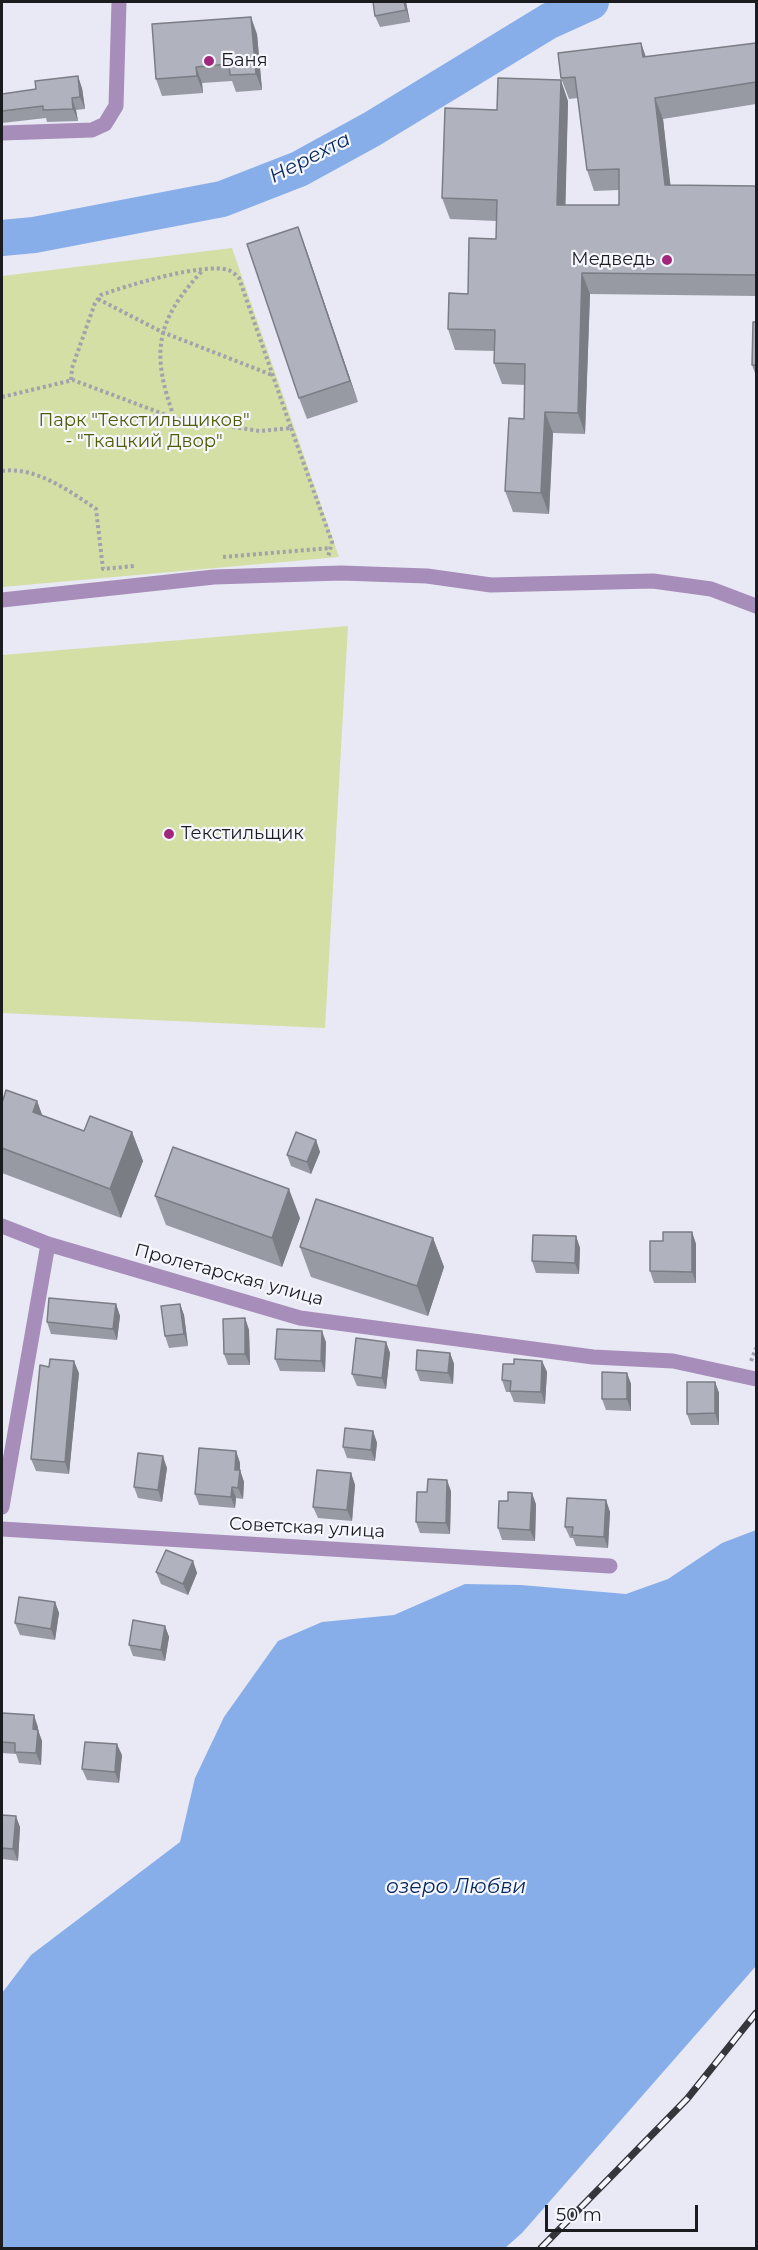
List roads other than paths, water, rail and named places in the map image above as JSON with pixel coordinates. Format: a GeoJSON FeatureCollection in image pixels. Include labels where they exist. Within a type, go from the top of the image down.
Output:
{"type":"FeatureCollection","features":[{"type":"Feature","properties":{"kind":"street"},"geometry":{"type":"LineString","coordinates":[[2,133],[92,130],[105,124],[116,106],[119,2]]}},
{"type":"Feature","properties":{"kind":"street"},"geometry":{"type":"LineString","coordinates":[[2,600],[214,577],[325,573],[427,576],[491,585],[653,581],[711,589],[756,606]]}},
{"type":"Feature","properties":{"kind":"street","name":"Пролетарская улица"},"geometry":{"type":"LineString","coordinates":[[2,1226],[48,1244],[300,1318],[593,1357],[673,1361],[756,1379]]}},
{"type":"Feature","properties":{"kind":"street"},"geometry":{"type":"LineString","coordinates":[[2,1507],[48,1244]]}},
{"type":"Feature","properties":{"kind":"street","name":"Советская улица"},"geometry":{"type":"LineString","coordinates":[[2,1529],[610,1566]]}},
{"type":"Feature","properties":{"kind":"water","name":"озеро Любви"},"geometry":{"type":"Polygon","coordinates":[[[756,1530],[756,1966],[522,2233],[505,2248],[2,2248],[2,1993],[31,1955],[180,1842],[195,1778],[224,1717],[278,1641],[322,1622],[394,1615],[465,1584],[521,1585],[626,1594],[668,1579],[722,1543],[756,1530]]]}},
{"type":"Feature","properties":{"kind":"waterway","name":"Нерехта"},"geometry":{"type":"LineString","coordinates":[[2,238],[34,235],[222,199],[299,169],[372,129],[549,21],[591,2]]}},
{"type":"Feature","properties":{"kind":"railway"},"geometry":{"type":"LineString","coordinates":[[541,2248],[687,2099],[756,2013]]}},
{"type":"Feature","properties":{"kind":"place","name":"Баня"},"geometry":{"type":"Point","coordinates":[209,61]}},
{"type":"Feature","properties":{"kind":"place","name":"Медведь"},"geometry":{"type":"Point","coordinates":[667,260]}},
{"type":"Feature","properties":{"kind":"place","name":"Текстильщик"},"geometry":{"type":"Point","coordinates":[169,834]}},
{"type":"Feature","properties":{"kind":"park label","name":"Парк \"Текстильщиков\" - \"Ткацкий Двор\""},"geometry":{"type":"Point","coordinates":[144,431]}}]}
